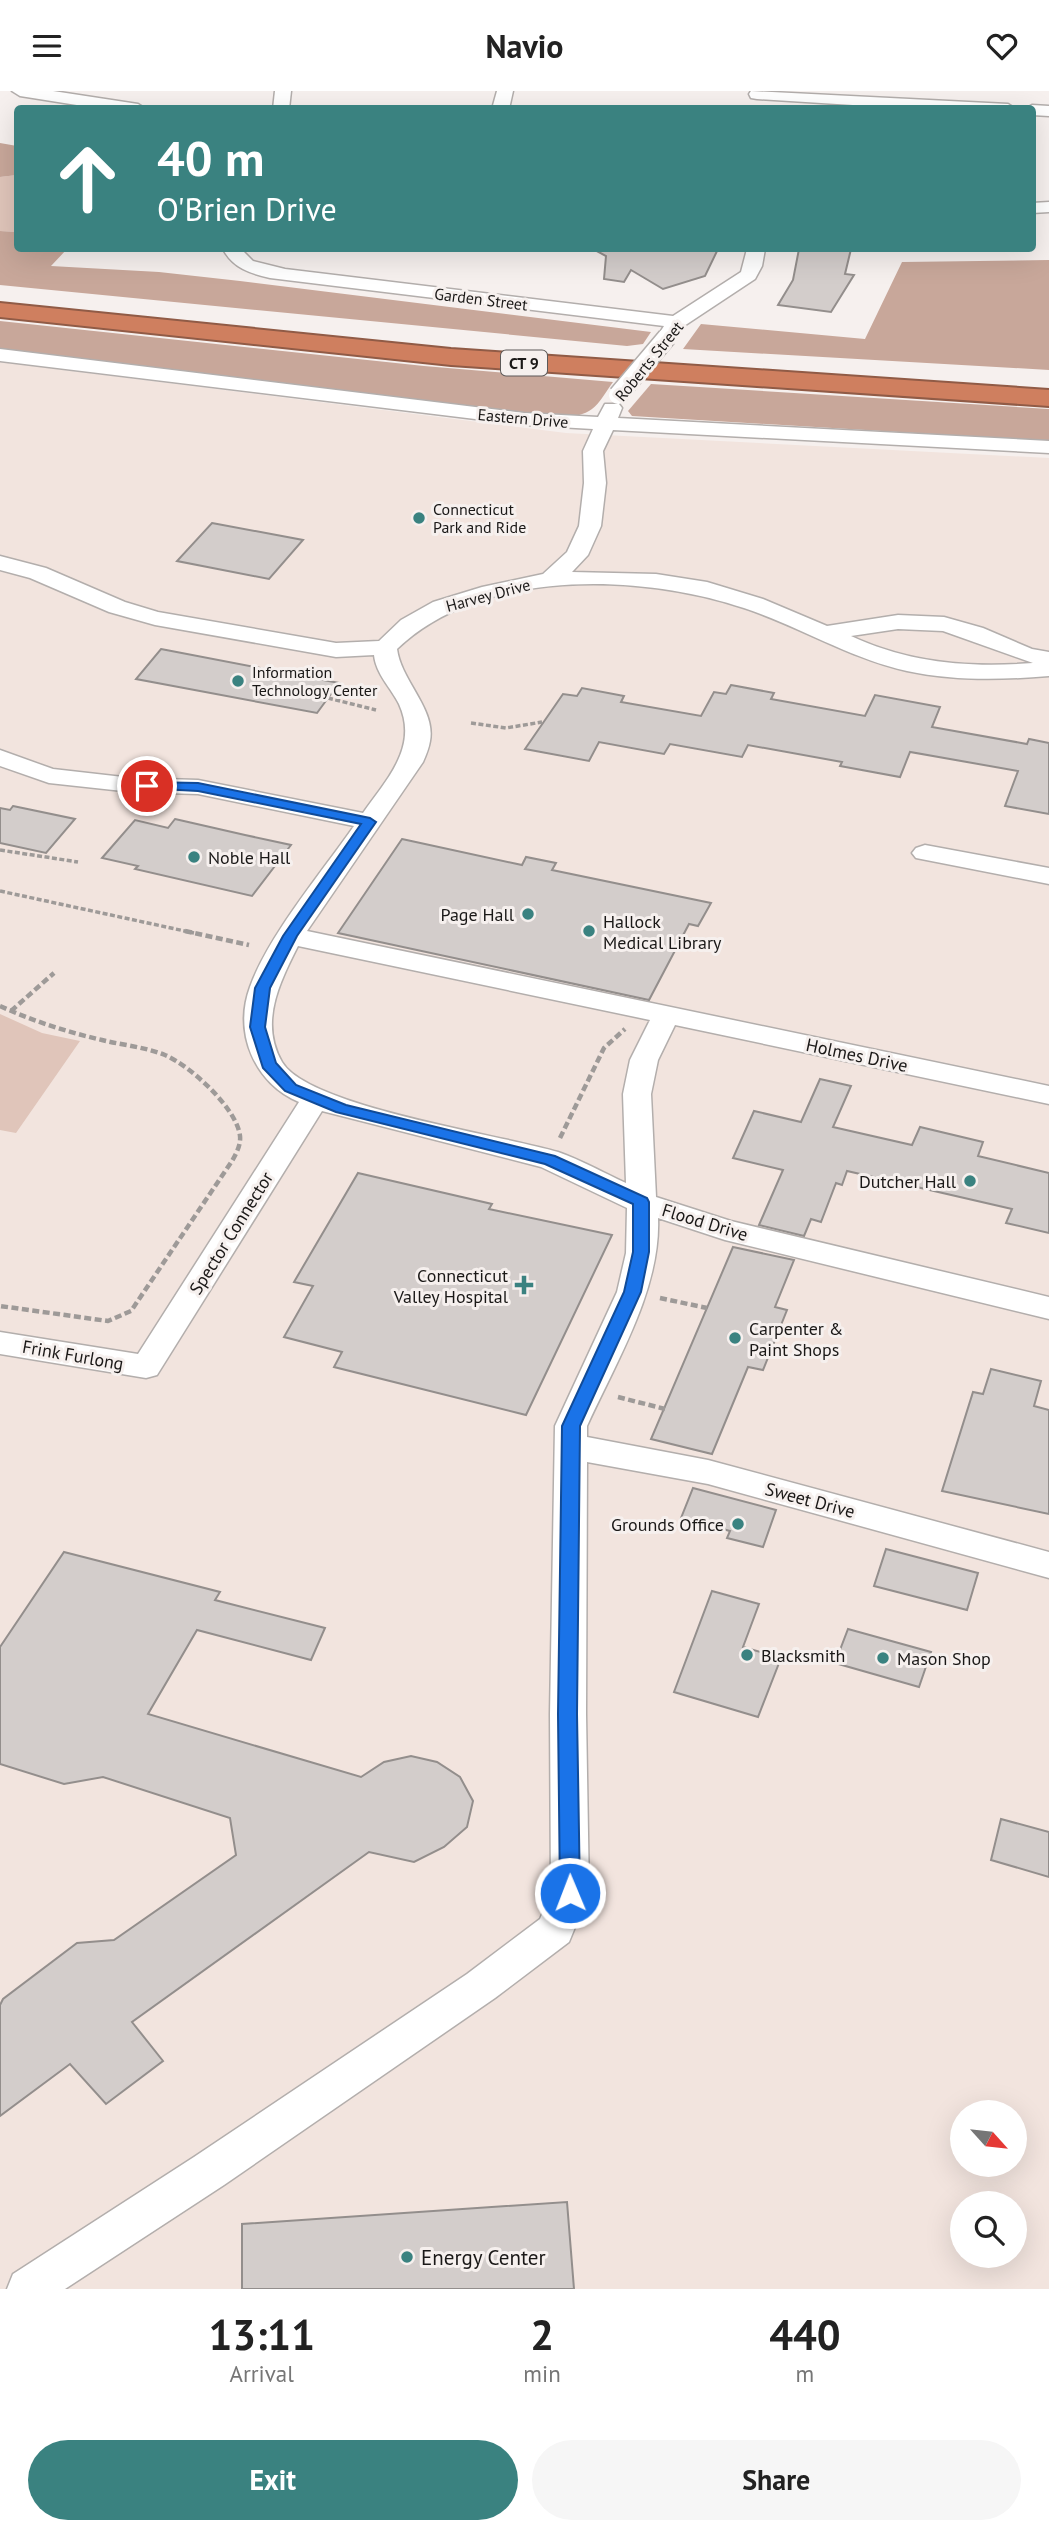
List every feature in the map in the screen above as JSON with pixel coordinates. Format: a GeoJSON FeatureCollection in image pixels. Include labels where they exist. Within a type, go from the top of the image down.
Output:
{"type":"FeatureCollection","features":[{"type":"Feature","properties":{"kind":"highway","name":"CT 9"},"geometry":{"type":"LineString","coordinates":[[0,295],[487,343],[1049,380]]}},
{"type":"Feature","properties":{"kind":"highway","name":"CT 9"},"geometry":{"type":"LineString","coordinates":[[0,310],[299,343],[504,362],[1049,398]]}},
{"type":"Feature","properties":{"kind":"street"},"geometry":{"type":"LineString","coordinates":[[20,91],[112,105]]}},
{"type":"Feature","properties":{"kind":"street"},"geometry":{"type":"LineString","coordinates":[[755,98],[916,105]]}},
{"type":"Feature","properties":{"kind":"street","name":"Garden Street"},"geometry":{"type":"LineString","coordinates":[[233,252],[234,256],[249,266],[285,275],[672,329]]}},
{"type":"Feature","properties":{"kind":"street","name":"Roberts Street"},"geometry":{"type":"LineString","coordinates":[[605,425],[618,395],[672,329],[748,275],[755,252]]}},
{"type":"Feature","properties":{"kind":"street","name":"Eastern Drive"},"geometry":{"type":"LineString","coordinates":[[0,355],[444,411],[605,425],[1049,447]]}},
{"type":"Feature","properties":{"kind":"street"},"geometry":{"type":"LineString","coordinates":[[551,579],[577,555],[590,526],[595,483],[593,451],[605,425]]}},
{"type":"Feature","properties":{"kind":"street"},"geometry":{"type":"LineString","coordinates":[[0,563],[38,573],[117,607],[155,618],[336,650],[385,648]]}},
{"type":"Feature","properties":{"kind":"street","name":"Harvey Drive"},"geometry":{"type":"LineString","coordinates":[[385,648],[409,625],[441,607],[490,592],[551,579],[601,578],[656,581],[707,590],[755,604],[871,654],[919,668],[956,673],[1049,669]]}},
{"type":"Feature","properties":{"kind":"street"},"geometry":{"type":"LineString","coordinates":[[825,633],[880,624],[930,622],[962,629],[1026,655],[1049,659]]}},
{"type":"Feature","properties":{"kind":"street","name":"Flood Drive"},"geometry":{"type":"LineString","coordinates":[[385,648],[387,665],[412,706],[419,739],[411,762],[290,936],[262,988],[257,1027],[269,1065],[291,1088],[342,1109],[550,1160],[641,1202],[725,1230],[1049,1308]]}},
{"type":"Feature","properties":{"kind":"street"},"geometry":{"type":"LineString","coordinates":[[0,757],[49,776],[132,785],[198,787],[370,822]]}},
{"type":"Feature","properties":{"kind":"street"},"geometry":{"type":"LineString","coordinates":[[925,853],[1049,876]]}},
{"type":"Feature","properties":{"kind":"street","name":"Holmes Drive"},"geometry":{"type":"LineString","coordinates":[[290,936],[1049,1095]]}},
{"type":"Feature","properties":{"kind":"street"},"geometry":{"type":"LineString","coordinates":[[28,2289],[209,2171],[481,1986],[555,1930],[570,1893],[568,1714],[571,1426],[632,1292],[641,1252],[637,1094],[655,1013]]}},
{"type":"Feature","properties":{"kind":"street","name":"Spector Connector"},"geometry":{"type":"LineString","coordinates":[[146,1367],[315,1099]]}},
{"type":"Feature","properties":{"kind":"street","name":"Frink Furlong"},"geometry":{"type":"LineString","coordinates":[[0,1343],[146,1367]]}},
{"type":"Feature","properties":{"kind":"street","name":"Sweet Drive"},"geometry":{"type":"LineString","coordinates":[[569,1446],[708,1472],[1049,1565]]}},
{"type":"Feature","properties":{"kind":"path"},"geometry":{"type":"LineString","coordinates":[[328,698],[376,710]]}},
{"type":"Feature","properties":{"kind":"path"},"geometry":{"type":"LineString","coordinates":[[471,723],[506,728],[542,722]]}},
{"type":"Feature","properties":{"kind":"path"},"geometry":{"type":"LineString","coordinates":[[0,850],[78,862]]}},
{"type":"Feature","properties":{"kind":"path"},"geometry":{"type":"LineString","coordinates":[[0,891],[249,945]]}},
{"type":"Feature","properties":{"kind":"path"},"geometry":{"type":"LineString","coordinates":[[10,1011],[54,973]]}},
{"type":"Feature","properties":{"kind":"path"},"geometry":{"type":"LineString","coordinates":[[0,1006],[27,1019],[165,1054],[180,1062],[232,1113],[240,1135],[238,1151],[232,1161],[131,1311],[107,1321],[0,1306]]}},
{"type":"Feature","properties":{"kind":"path"},"geometry":{"type":"LineString","coordinates":[[567,1125],[604,1048],[655,1013]]}},
{"type":"Feature","properties":{"kind":"path"},"geometry":{"type":"LineString","coordinates":[[632,1292],[707,1308]]}},
{"type":"Feature","properties":{"kind":"path"},"geometry":{"type":"LineString","coordinates":[[588,1389],[664,1409]]}},
{"type":"Feature","properties":{"kind":"shaded area"},"geometry":{"type":"Polygon","coordinates":[[[0,143],[14,145],[14,175],[0,177],[0,143]]]}},
{"type":"Feature","properties":{"kind":"shaded area"},"geometry":{"type":"Polygon","coordinates":[[[14,175],[14,232],[0,231],[0,177],[14,175]]]}},
{"type":"Feature","properties":{"kind":"shaded area"},"geometry":{"type":"Polygon","coordinates":[[[0,231],[14,232],[14,252],[64,252],[51,266],[159,272],[651,332],[643,344],[627,346],[0,285],[0,231]]]}},
{"type":"Feature","properties":{"kind":"shaded area"},"geometry":{"type":"Polygon","coordinates":[[[1049,260],[1049,370],[683,349],[701,324],[865,339],[902,262],[1049,260]]]}},
{"type":"Feature","properties":{"kind":"shaded area"},"geometry":{"type":"Polygon","coordinates":[[[0,321],[424,366],[613,382],[598,403],[585,413],[566,417],[546,416],[0,349],[0,321]]]}},
{"type":"Feature","properties":{"kind":"shaded area","name":"Connecticut Valley Hospital"},"geometry":{"type":"Polygon","coordinates":[[[0,362],[566,433],[1049,458],[1049,2289],[0,2289],[0,362]]]}},
{"type":"Feature","properties":{"kind":"shaded area"},"geometry":{"type":"Polygon","coordinates":[[[651,384],[1049,409],[1049,441],[632,416],[628,411],[651,384]]]}},
{"type":"Feature","properties":{"kind":"shaded area"},"geometry":{"type":"Polygon","coordinates":[[[0,1014],[42,1033],[80,1041],[16,1133],[0,1130],[0,1014]]]}},
{"type":"Feature","properties":{"kind":"building"},"geometry":{"type":"Polygon","coordinates":[[[599,252],[717,252],[705,276],[663,289],[631,270],[624,282],[604,279],[606,256],[599,252]]]}},
{"type":"Feature","properties":{"kind":"building"},"geometry":{"type":"Polygon","coordinates":[[[798,252],[850,252],[845,274],[854,275],[831,312],[778,305],[793,280],[798,252]]]}},
{"type":"Feature","properties":{"kind":"building"},"geometry":{"type":"Polygon","coordinates":[[[212,523],[303,540],[269,579],[177,561],[212,523]]]}},
{"type":"Feature","properties":{"kind":"building","name":"Information Technology Center"},"geometry":{"type":"Polygon","coordinates":[[[161,649],[339,683],[317,713],[136,679],[161,649]]]}},
{"type":"Feature","properties":{"kind":"building"},"geometry":{"type":"Polygon","coordinates":[[[731,685],[774,693],[771,699],[865,716],[875,695],[940,707],[932,727],[1027,744],[1029,739],[1049,743],[1049,814],[1005,806],[1018,771],[910,752],[900,777],[840,766],[842,762],[748,745],[742,757],[670,744],[664,754],[599,742],[589,761],[525,749],[563,694],[577,696],[582,688],[624,696],[621,702],[701,716],[714,692],[726,694],[731,685]]]}},
{"type":"Feature","properties":{"kind":"building"},"geometry":{"type":"Polygon","coordinates":[[[13,806],[75,819],[46,853],[0,843],[0,808],[10,810],[13,806]]]}},
{"type":"Feature","properties":{"kind":"building","name":"Noble Hall"},"geometry":{"type":"Polygon","coordinates":[[[175,819],[291,845],[252,896],[135,869],[138,866],[102,858],[135,820],[168,828],[175,819]]]}},
{"type":"Feature","properties":{"kind":"building","name":"Page Hall"},"geometry":{"type":"Polygon","coordinates":[[[402,839],[522,865],[526,857],[556,863],[552,870],[711,903],[698,926],[689,924],[649,1000],[338,933],[402,839]]]}},
{"type":"Feature","properties":{"kind":"building","name":"Dutcher Hall"},"geometry":{"type":"Polygon","coordinates":[[[820,1079],[851,1086],[833,1127],[912,1145],[920,1127],[983,1142],[978,1156],[1049,1173],[1049,1233],[1006,1223],[1012,1209],[847,1171],[842,1185],[836,1183],[821,1222],[811,1219],[804,1236],[759,1225],[783,1170],[733,1158],[754,1111],[801,1122],[820,1079]]]}},
{"type":"Feature","properties":{"kind":"building"},"geometry":{"type":"Polygon","coordinates":[[[358,1173],[492,1204],[489,1209],[612,1235],[526,1415],[334,1367],[342,1352],[284,1337],[313,1286],[294,1282],[358,1173]]]}},
{"type":"Feature","properties":{"kind":"building","name":"Carpenter & Paint Shops"},"geometry":{"type":"Polygon","coordinates":[[[733,1247],[794,1260],[775,1307],[787,1310],[763,1370],[748,1367],[712,1454],[651,1439],[733,1247]]]}},
{"type":"Feature","properties":{"kind":"building"},"geometry":{"type":"Polygon","coordinates":[[[991,1369],[1041,1381],[1034,1406],[1049,1410],[1049,1514],[942,1491],[973,1392],[983,1394],[991,1369]]]}},
{"type":"Feature","properties":{"kind":"building","name":"Grounds Office"},"geometry":{"type":"Polygon","coordinates":[[[693,1488],[776,1510],[763,1547],[727,1538],[730,1531],[681,1518],[693,1488]]]}},
{"type":"Feature","properties":{"kind":"building"},"geometry":{"type":"Polygon","coordinates":[[[886,1549],[978,1573],[967,1610],[874,1586],[886,1549]]]}},
{"type":"Feature","properties":{"kind":"building"},"geometry":{"type":"Polygon","coordinates":[[[64,1552],[220,1592],[215,1600],[325,1628],[311,1660],[197,1630],[148,1714],[361,1777],[384,1762],[411,1756],[437,1762],[460,1777],[473,1801],[467,1827],[444,1847],[414,1862],[369,1852],[132,2022],[163,2061],[106,2104],[70,2064],[0,2116],[0,2005],[3,1999],[77,1943],[114,1940],[236,1855],[230,1818],[103,1777],[64,1784],[0,1764],[0,1647],[64,1552]]]}},
{"type":"Feature","properties":{"kind":"building","name":"Blacksmith"},"geometry":{"type":"Polygon","coordinates":[[[712,1591],[759,1604],[743,1647],[781,1658],[758,1717],[674,1692],[712,1591]]]}},
{"type":"Feature","properties":{"kind":"building","name":"Mason Shop"},"geometry":{"type":"Polygon","coordinates":[[[848,1629],[931,1652],[919,1687],[835,1663],[848,1629]]]}},
{"type":"Feature","properties":{"kind":"building"},"geometry":{"type":"Polygon","coordinates":[[[1001,1819],[1049,1832],[1049,1877],[991,1860],[1001,1819]]]}},
{"type":"Feature","properties":{"kind":"building","name":"Energy Center"},"geometry":{"type":"Polygon","coordinates":[[[567,2202],[574,2289],[242,2289],[242,2224],[567,2202]]]}},
{"type":"Feature","properties":{"kind":"place","name":"Connecticut Park and Ride"},"geometry":{"type":"Point","coordinates":[419,518]}},
{"type":"Feature","properties":{"kind":"place","name":"Information Technology Center"},"geometry":{"type":"Point","coordinates":[238,681]}},
{"type":"Feature","properties":{"kind":"place","name":"Noble Hall"},"geometry":{"type":"Point","coordinates":[194,857]}},
{"type":"Feature","properties":{"kind":"place","name":"Page Hall"},"geometry":{"type":"Point","coordinates":[528,914]}},
{"type":"Feature","properties":{"kind":"place","name":"Hallock Medical Library"},"geometry":{"type":"Point","coordinates":[589,931]}},
{"type":"Feature","properties":{"kind":"place","name":"Dutcher Hall"},"geometry":{"type":"Point","coordinates":[970,1181]}},
{"type":"Feature","properties":{"kind":"place","name":"Connecticut Valley Hospital"},"geometry":{"type":"Point","coordinates":[524,1285]}},
{"type":"Feature","properties":{"kind":"place","name":"Carpenter & Paint Shops"},"geometry":{"type":"Point","coordinates":[735,1338]}},
{"type":"Feature","properties":{"kind":"place","name":"Grounds Office"},"geometry":{"type":"Point","coordinates":[738,1524]}},
{"type":"Feature","properties":{"kind":"place","name":"Blacksmith"},"geometry":{"type":"Point","coordinates":[747,1655]}},
{"type":"Feature","properties":{"kind":"place","name":"Mason Shop"},"geometry":{"type":"Point","coordinates":[883,1658]}},
{"type":"Feature","properties":{"kind":"place","name":"Energy Center"},"geometry":{"type":"Point","coordinates":[407,2257]}},
{"type":"Feature","properties":{"kind":"route"},"geometry":{"type":"LineString","coordinates":[[147,786],[198,787],[370,822],[290,936],[262,988],[257,1027],[269,1065],[291,1088],[342,1109],[550,1160],[641,1202],[641,1252],[632,1292],[571,1426],[568,1714],[570,1893]]}}]}
